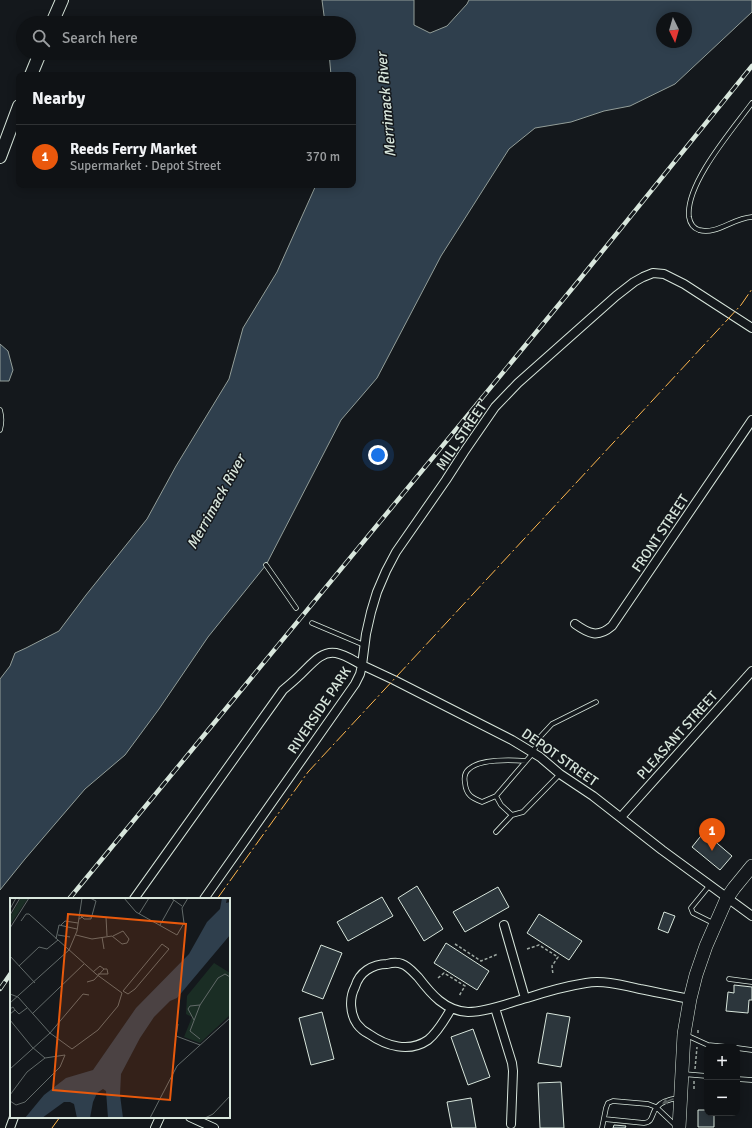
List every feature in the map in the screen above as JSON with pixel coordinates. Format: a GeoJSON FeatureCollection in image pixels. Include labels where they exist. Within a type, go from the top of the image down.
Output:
{"type":"FeatureCollection","features":[{"type":"Feature","properties":{"kind":"main road"},"geometry":{"type":"LineString","coordinates":[[55,16],[62,0]]}},
{"type":"Feature","properties":{"kind":"main road"},"geometry":{"type":"LineString","coordinates":[[32,72],[37,60]]}},
{"type":"Feature","properties":{"kind":"main road"},"geometry":{"type":"LineString","coordinates":[[0,157],[16,114]]}},
{"type":"Feature","properties":{"kind":"main road"},"geometry":{"type":"LineString","coordinates":[[679,1128],[684,1034],[690,999],[701,960],[727,898],[752,866]]}},
{"type":"Feature","properties":{"kind":"street","name":"MILL STREET"},"geometry":{"type":"LineString","coordinates":[[362,666],[364,645],[371,612],[377,592],[396,552],[496,407],[518,383],[616,296],[638,279],[653,274],[664,274],[684,284],[752,328]]}},
{"type":"Feature","properties":{"kind":"street","name":"FRONT STREET"},"geometry":{"type":"LineString","coordinates":[[575,624],[589,633],[598,634],[606,631],[612,626],[752,420]]}},
{"type":"Feature","properties":{"kind":"street","name":"RIVERSIDE PARK"},"geometry":{"type":"LineString","coordinates":[[135,898],[283,690],[316,660],[325,654],[335,652],[346,656],[362,666],[355,684],[205,898]]}},
{"type":"Feature","properties":{"kind":"street","name":"DEPOT STREET"},"geometry":{"type":"LineString","coordinates":[[362,666],[394,680],[512,740],[540,757],[560,774],[621,817],[709,886],[752,916]]}},
{"type":"Feature","properties":{"kind":"street","name":"PLEASANT STREET"},"geometry":{"type":"LineString","coordinates":[[621,817],[752,671]]}},
{"type":"Feature","properties":{"kind":"street"},"geometry":{"type":"LineString","coordinates":[[504,925],[525,998]]}},
{"type":"Feature","properties":{"kind":"street"},"geometry":{"type":"LineString","coordinates":[[452,1009],[429,1039],[420,1045],[408,1048],[386,1044],[376,1039],[357,1024],[352,1012],[351,1002],[357,980],[364,972],[372,966],[392,963],[401,964],[409,968],[442,1003],[452,1009],[460,1011],[469,1012],[495,1008],[525,998],[586,983],[599,982],[690,999]]}},
{"type":"Feature","properties":{"kind":"street"},"geometry":{"type":"LineString","coordinates":[[495,1008],[512,1063],[511,1124]]}},
{"type":"Feature","properties":{"kind":"street"},"geometry":{"type":"LineString","coordinates":[[10,1128],[14,1118]]}},
{"type":"Feature","properties":{"kind":"street"},"geometry":{"type":"LineString","coordinates":[[155,1128],[160,1118]]}},
{"type":"Feature","properties":{"kind":"street"},"geometry":{"type":"LineString","coordinates":[[192,1118],[214,1128]]}},
{"type":"Feature","properties":{"kind":"lane"},"geometry":{"type":"LineString","coordinates":[[752,103],[717,151],[697,182],[693,191],[688,213],[689,221],[692,227],[698,230],[706,231],[715,230],[745,217],[752,217]]}},
{"type":"Feature","properties":{"kind":"lane"},"geometry":{"type":"LineString","coordinates":[[0,410],[2,416],[0,430]]}},
{"type":"Feature","properties":{"kind":"lane"},"geometry":{"type":"LineString","coordinates":[[266,565],[296,608]]}},
{"type":"Feature","properties":{"kind":"lane"},"geometry":{"type":"LineString","coordinates":[[312,622],[364,645]]}},
{"type":"Feature","properties":{"kind":"lane"},"geometry":{"type":"LineString","coordinates":[[526,761],[509,760],[489,762],[478,764],[468,769],[464,777],[467,792],[471,797],[482,802],[496,796],[533,753],[540,738],[552,724],[596,702]]}},
{"type":"Feature","properties":{"kind":"lane"},"geometry":{"type":"LineString","coordinates":[[496,832],[512,815],[523,812],[560,774]]}},
{"type":"Feature","properties":{"kind":"lane"},"geometry":{"type":"LineString","coordinates":[[496,796],[501,805],[512,815]]}},
{"type":"Feature","properties":{"kind":"lane"},"geometry":{"type":"LineString","coordinates":[[709,886],[691,908],[693,913],[715,924]]}},
{"type":"Feature","properties":{"kind":"lane"},"geometry":{"type":"LineString","coordinates":[[729,979],[752,982]]}},
{"type":"Feature","properties":{"kind":"lane"},"geometry":{"type":"LineString","coordinates":[[684,1034],[706,1044]]}},
{"type":"Feature","properties":{"kind":"lane"},"geometry":{"type":"LineString","coordinates":[[740,1048],[752,1050]]}},
{"type":"Feature","properties":{"kind":"lane"},"geometry":{"type":"LineString","coordinates":[[681,1074],[704,1076]]}},
{"type":"Feature","properties":{"kind":"lane"},"geometry":{"type":"LineString","coordinates":[[740,1079],[752,1080]]}},
{"type":"Feature","properties":{"kind":"lane"},"geometry":{"type":"LineString","coordinates":[[604,1119],[647,1123],[651,1119],[656,1107],[668,1100],[680,1097]]}},
{"type":"Feature","properties":{"kind":"lane"},"geometry":{"type":"LineString","coordinates":[[602,1128],[608,1103],[613,1101],[648,1104],[656,1107],[679,1128]]}},
{"type":"Feature","properties":{"kind":"path"},"geometry":{"type":"LineString","coordinates":[[455,944],[481,961],[498,954]]}},
{"type":"Feature","properties":{"kind":"path"},"geometry":{"type":"LineString","coordinates":[[527,949],[539,946],[558,956],[552,966],[553,975]]}},
{"type":"Feature","properties":{"kind":"path"},"geometry":{"type":"LineString","coordinates":[[438,978],[444,972],[465,986],[459,996]]}},
{"type":"Feature","properties":{"kind":"path"},"geometry":{"type":"LineString","coordinates":[[694,1089],[698,1028]]}},
{"type":"Feature","properties":{"kind":"water","name":"Merrimack River"},"geometry":{"type":"Polygon","coordinates":[[[322,0],[414,0],[414,25],[430,33],[447,26],[469,0],[752,0],[752,12],[675,84],[630,106],[604,111],[571,122],[535,128],[509,149],[441,256],[377,378],[341,420],[266,565],[208,637],[159,709],[125,755],[85,789],[0,890],[0,679],[10,666],[15,653],[59,631],[147,519],[176,466],[229,379],[243,328],[277,272],[315,188],[356,188],[356,72],[331,72],[330,60],[356,60],[356,16],[324,16],[322,0]]]}},
{"type":"Feature","properties":{"kind":"water"},"geometry":{"type":"Polygon","coordinates":[[[0,344],[8,351],[13,370],[9,381],[0,381],[0,344]]]}},
{"type":"Feature","properties":{"kind":"building"},"geometry":{"type":"Polygon","coordinates":[[[704,832],[732,856],[720,870],[692,847],[704,832]]]}},
{"type":"Feature","properties":{"kind":"building"},"geometry":{"type":"Polygon","coordinates":[[[417,886],[443,929],[424,941],[398,898],[417,886]]]}},
{"type":"Feature","properties":{"kind":"building"},"geometry":{"type":"Polygon","coordinates":[[[498,887],[509,907],[465,932],[453,912],[498,887]]]}},
{"type":"Feature","properties":{"kind":"building"},"geometry":{"type":"Polygon","coordinates":[[[382,897],[393,916],[348,941],[337,922],[382,897]]]}},
{"type":"Feature","properties":{"kind":"building"},"geometry":{"type":"Polygon","coordinates":[[[664,912],[675,916],[668,933],[658,929],[664,912]]]}},
{"type":"Feature","properties":{"kind":"building"},"geometry":{"type":"Polygon","coordinates":[[[539,914],[582,941],[569,960],[527,933],[539,914]]]}},
{"type":"Feature","properties":{"kind":"building"},"geometry":{"type":"Polygon","coordinates":[[[446,943],[489,971],[477,990],[434,963],[446,943]]]}},
{"type":"Feature","properties":{"kind":"building"},"geometry":{"type":"Polygon","coordinates":[[[321,945],[342,953],[323,999],[302,991],[321,945]]]}},
{"type":"Feature","properties":{"kind":"building"},"geometry":{"type":"Polygon","coordinates":[[[734,985],[752,987],[752,1000],[749,1000],[748,1013],[726,1011],[728,992],[734,993],[734,985]]]}},
{"type":"Feature","properties":{"kind":"building"},"geometry":{"type":"Polygon","coordinates":[[[322,1012],[334,1059],[311,1065],[299,1018],[322,1012]]]}},
{"type":"Feature","properties":{"kind":"building"},"geometry":{"type":"Polygon","coordinates":[[[547,1013],[570,1017],[561,1067],[538,1063],[547,1013]]]}},
{"type":"Feature","properties":{"kind":"building"},"geometry":{"type":"Polygon","coordinates":[[[473,1029],[490,1077],[468,1085],[451,1037],[473,1029]]]}},
{"type":"Feature","properties":{"kind":"building"},"geometry":{"type":"Polygon","coordinates":[[[561,1082],[564,1128],[540,1128],[538,1083],[561,1082]]]}},
{"type":"Feature","properties":{"kind":"building"},"geometry":{"type":"Polygon","coordinates":[[[471,1098],[476,1128],[452,1128],[447,1102],[471,1098]]]}},
{"type":"Feature","properties":{"kind":"building"},"geometry":{"type":"Polygon","coordinates":[[[698,1110],[704,1110],[704,1116],[714,1116],[714,1127],[698,1127],[698,1110]]]}},
{"type":"Feature","properties":{"kind":"building"},"geometry":{"type":"Polygon","coordinates":[[[614,1125],[626,1126],[625,1128],[613,1128],[614,1125]]]}},
{"type":"Feature","properties":{"kind":"railway"},"geometry":{"type":"LineString","coordinates":[[70,898],[580,279],[752,66]]}},
{"type":"Feature","properties":{"kind":"railway"},"geometry":{"type":"LineString","coordinates":[[0,989],[10,974]]}},
{"type":"Feature","properties":{"kind":"power"},"geometry":{"type":"LineString","coordinates":[[218,898],[308,772],[741,305],[752,289]]}},
{"type":"Feature","properties":{"kind":"power"},"geometry":{"type":"LineString","coordinates":[[52,1128],[59,1118]]}},
{"type":"Feature","properties":{"kind":"place","name":"Reeds Ferry Market"},"geometry":{"type":"Point","coordinates":[712,851]}}]}
